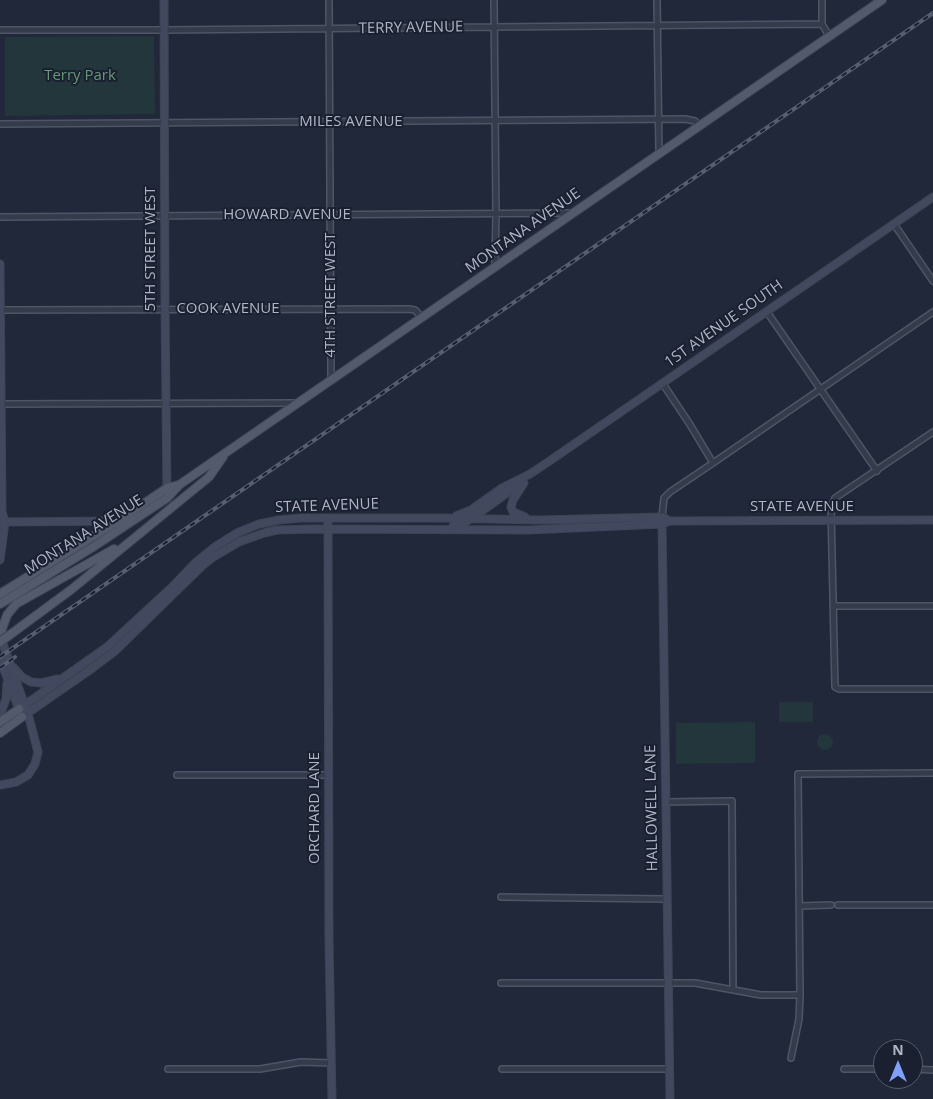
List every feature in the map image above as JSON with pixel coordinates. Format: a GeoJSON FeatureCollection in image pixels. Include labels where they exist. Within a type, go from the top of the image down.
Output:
{"type":"FeatureCollection","features":[{"type":"Feature","properties":{"kind":"main road","name":"MONTANA AVENUE"},"geometry":{"type":"LineString","coordinates":[[0,604],[93,547],[167,498],[179,485],[229,450],[882,0]]}},
{"type":"Feature","properties":{"kind":"main road"},"geometry":{"type":"LineString","coordinates":[[133,539],[16,604],[7,615],[0,637],[11,634],[72,589],[209,477],[229,450]]}},
{"type":"Feature","properties":{"kind":"main road","name":"MONTANA AVENUE"},"geometry":{"type":"LineString","coordinates":[[0,594],[118,522],[167,488],[179,485]]}},
{"type":"Feature","properties":{"kind":"main road"},"geometry":{"type":"LineString","coordinates":[[0,722],[22,707]]}},
{"type":"Feature","properties":{"kind":"main road"},"geometry":{"type":"LineString","coordinates":[[0,733],[25,716]]}},
{"type":"Feature","properties":{"kind":"street","name":"5TH STREET WEST"},"geometry":{"type":"LineString","coordinates":[[164,0],[164,309],[167,498]]}},
{"type":"Feature","properties":{"kind":"street","name":"4TH STREET WEST"},"geometry":{"type":"LineString","coordinates":[[329,0],[331,380]]}},
{"type":"Feature","properties":{"kind":"street"},"geometry":{"type":"LineString","coordinates":[[494,0],[496,213],[494,267]]}},
{"type":"Feature","properties":{"kind":"street"},"geometry":{"type":"LineString","coordinates":[[657,0],[659,154]]}},
{"type":"Feature","properties":{"kind":"street"},"geometry":{"type":"LineString","coordinates":[[822,0],[822,24],[829,36]]}},
{"type":"Feature","properties":{"kind":"street","name":"TERRY AVENUE"},"geometry":{"type":"LineString","coordinates":[[0,30],[822,24]]}},
{"type":"Feature","properties":{"kind":"street","name":"MILES AVENUE"},"geometry":{"type":"LineString","coordinates":[[0,124],[658,119],[690,120],[695,121],[700,126]]}},
{"type":"Feature","properties":{"kind":"street","name":"1ST AVENUE SOUTH"},"geometry":{"type":"LineString","coordinates":[[386,529],[457,526],[465,523],[510,491],[530,474],[933,196]]}},
{"type":"Feature","properties":{"kind":"street","name":"HOWARD AVENUE"},"geometry":{"type":"LineString","coordinates":[[0,217],[573,213]]}},
{"type":"Feature","properties":{"kind":"street"},"geometry":{"type":"LineString","coordinates":[[894,224],[933,281]]}},
{"type":"Feature","properties":{"kind":"street"},"geometry":{"type":"LineString","coordinates":[[0,264],[2,522],[0,560]]}},
{"type":"Feature","properties":{"kind":"street","name":"COOK AVENUE"},"geometry":{"type":"LineString","coordinates":[[0,310],[409,308],[415,310],[422,318]]}},
{"type":"Feature","properties":{"kind":"street"},"geometry":{"type":"LineString","coordinates":[[767,312],[877,471]]}},
{"type":"Feature","properties":{"kind":"street"},"geometry":{"type":"LineString","coordinates":[[662,520],[664,498],[670,492],[933,312]]}},
{"type":"Feature","properties":{"kind":"street"},"geometry":{"type":"LineString","coordinates":[[663,384],[713,463]]}},
{"type":"Feature","properties":{"kind":"street"},"geometry":{"type":"LineString","coordinates":[[1,404],[298,403]]}},
{"type":"Feature","properties":{"kind":"street"},"geometry":{"type":"LineString","coordinates":[[933,432],[835,498],[831,508],[836,687],[839,690],[933,689]]}},
{"type":"Feature","properties":{"kind":"street"},"geometry":{"type":"LineString","coordinates":[[530,474],[513,500],[511,510],[516,514],[540,520]]}},
{"type":"Feature","properties":{"kind":"street","name":"1ST AVENUE SOUTH"},"geometry":{"type":"LineString","coordinates":[[449,518],[471,510],[502,488],[530,474]]}},
{"type":"Feature","properties":{"kind":"street","name":"STATE AVENUE"},"geometry":{"type":"LineString","coordinates":[[22,707],[119,637],[196,562],[226,539],[252,527],[289,518],[670,521],[933,520]]}},
{"type":"Feature","properties":{"kind":"street","name":"ORCHARD LANE"},"geometry":{"type":"LineString","coordinates":[[328,518],[329,940],[332,1099]]}},
{"type":"Feature","properties":{"kind":"street","name":"STATE AVENUE"},"geometry":{"type":"LineString","coordinates":[[25,716],[114,652],[202,566],[225,549],[252,537],[277,530],[530,530],[662,520]]}},
{"type":"Feature","properties":{"kind":"street","name":"HALLOWELL LANE"},"geometry":{"type":"LineString","coordinates":[[662,520],[670,1099]]}},
{"type":"Feature","properties":{"kind":"street"},"geometry":{"type":"LineString","coordinates":[[2,522],[118,522]]}},
{"type":"Feature","properties":{"kind":"street"},"geometry":{"type":"LineString","coordinates":[[833,606],[933,606]]}},
{"type":"Feature","properties":{"kind":"street"},"geometry":{"type":"LineString","coordinates":[[0,637],[25,716],[36,741],[38,752],[37,761],[28,775],[19,781],[0,785]]}},
{"type":"Feature","properties":{"kind":"street"},"geometry":{"type":"LineString","coordinates":[[0,659],[22,707]]}},
{"type":"Feature","properties":{"kind":"street"},"geometry":{"type":"LineString","coordinates":[[9,661],[19,674],[32,682],[46,683],[65,677]]}},
{"type":"Feature","properties":{"kind":"street"},"geometry":{"type":"LineString","coordinates":[[0,715],[6,699],[7,675]]}},
{"type":"Feature","properties":{"kind":"street"},"geometry":{"type":"LineString","coordinates":[[791,1058],[799,1019],[800,995],[798,774],[933,773]]}},
{"type":"Feature","properties":{"kind":"street"},"geometry":{"type":"LineString","coordinates":[[177,775],[329,775]]}},
{"type":"Feature","properties":{"kind":"street"},"geometry":{"type":"LineString","coordinates":[[666,802],[732,801],[733,990]]}},
{"type":"Feature","properties":{"kind":"street"},"geometry":{"type":"LineString","coordinates":[[501,898],[666,899]]}},
{"type":"Feature","properties":{"kind":"street"},"geometry":{"type":"LineString","coordinates":[[800,906],[831,905]]}},
{"type":"Feature","properties":{"kind":"street"},"geometry":{"type":"LineString","coordinates":[[838,905],[933,905]]}},
{"type":"Feature","properties":{"kind":"street"},"geometry":{"type":"LineString","coordinates":[[500,983],[695,983],[761,995],[800,995]]}},
{"type":"Feature","properties":{"kind":"street"},"geometry":{"type":"LineString","coordinates":[[168,1069],[260,1069],[301,1062],[331,1063]]}},
{"type":"Feature","properties":{"kind":"street"},"geometry":{"type":"LineString","coordinates":[[502,1069],[669,1069]]}},
{"type":"Feature","properties":{"kind":"street"},"geometry":{"type":"LineString","coordinates":[[844,1070],[873,1070]]}},
{"type":"Feature","properties":{"kind":"green space","name":"Terry Park"},"geometry":{"type":"Polygon","coordinates":[[[154,36],[155,114],[5,116],[5,37],[154,36]]]}},
{"type":"Feature","properties":{"kind":"green space"},"geometry":{"type":"Polygon","coordinates":[[[779,702],[813,702],[813,722],[779,722],[779,702]]]}},
{"type":"Feature","properties":{"kind":"green space"},"geometry":{"type":"Polygon","coordinates":[[[755,722],[755,763],[676,764],[676,723],[755,722]]]}},
{"type":"Feature","properties":{"kind":"green space"},"geometry":{"type":"Polygon","coordinates":[[[825,734],[831,736],[833,742],[831,748],[825,750],[819,748],[817,742],[819,736],[825,734]]]}},
{"type":"Feature","properties":{"kind":"railway"},"geometry":{"type":"LineString","coordinates":[[0,657],[933,13]]}},
{"type":"Feature","properties":{"kind":"railway"},"geometry":{"type":"LineString","coordinates":[[0,668],[15,657]]}}]}
